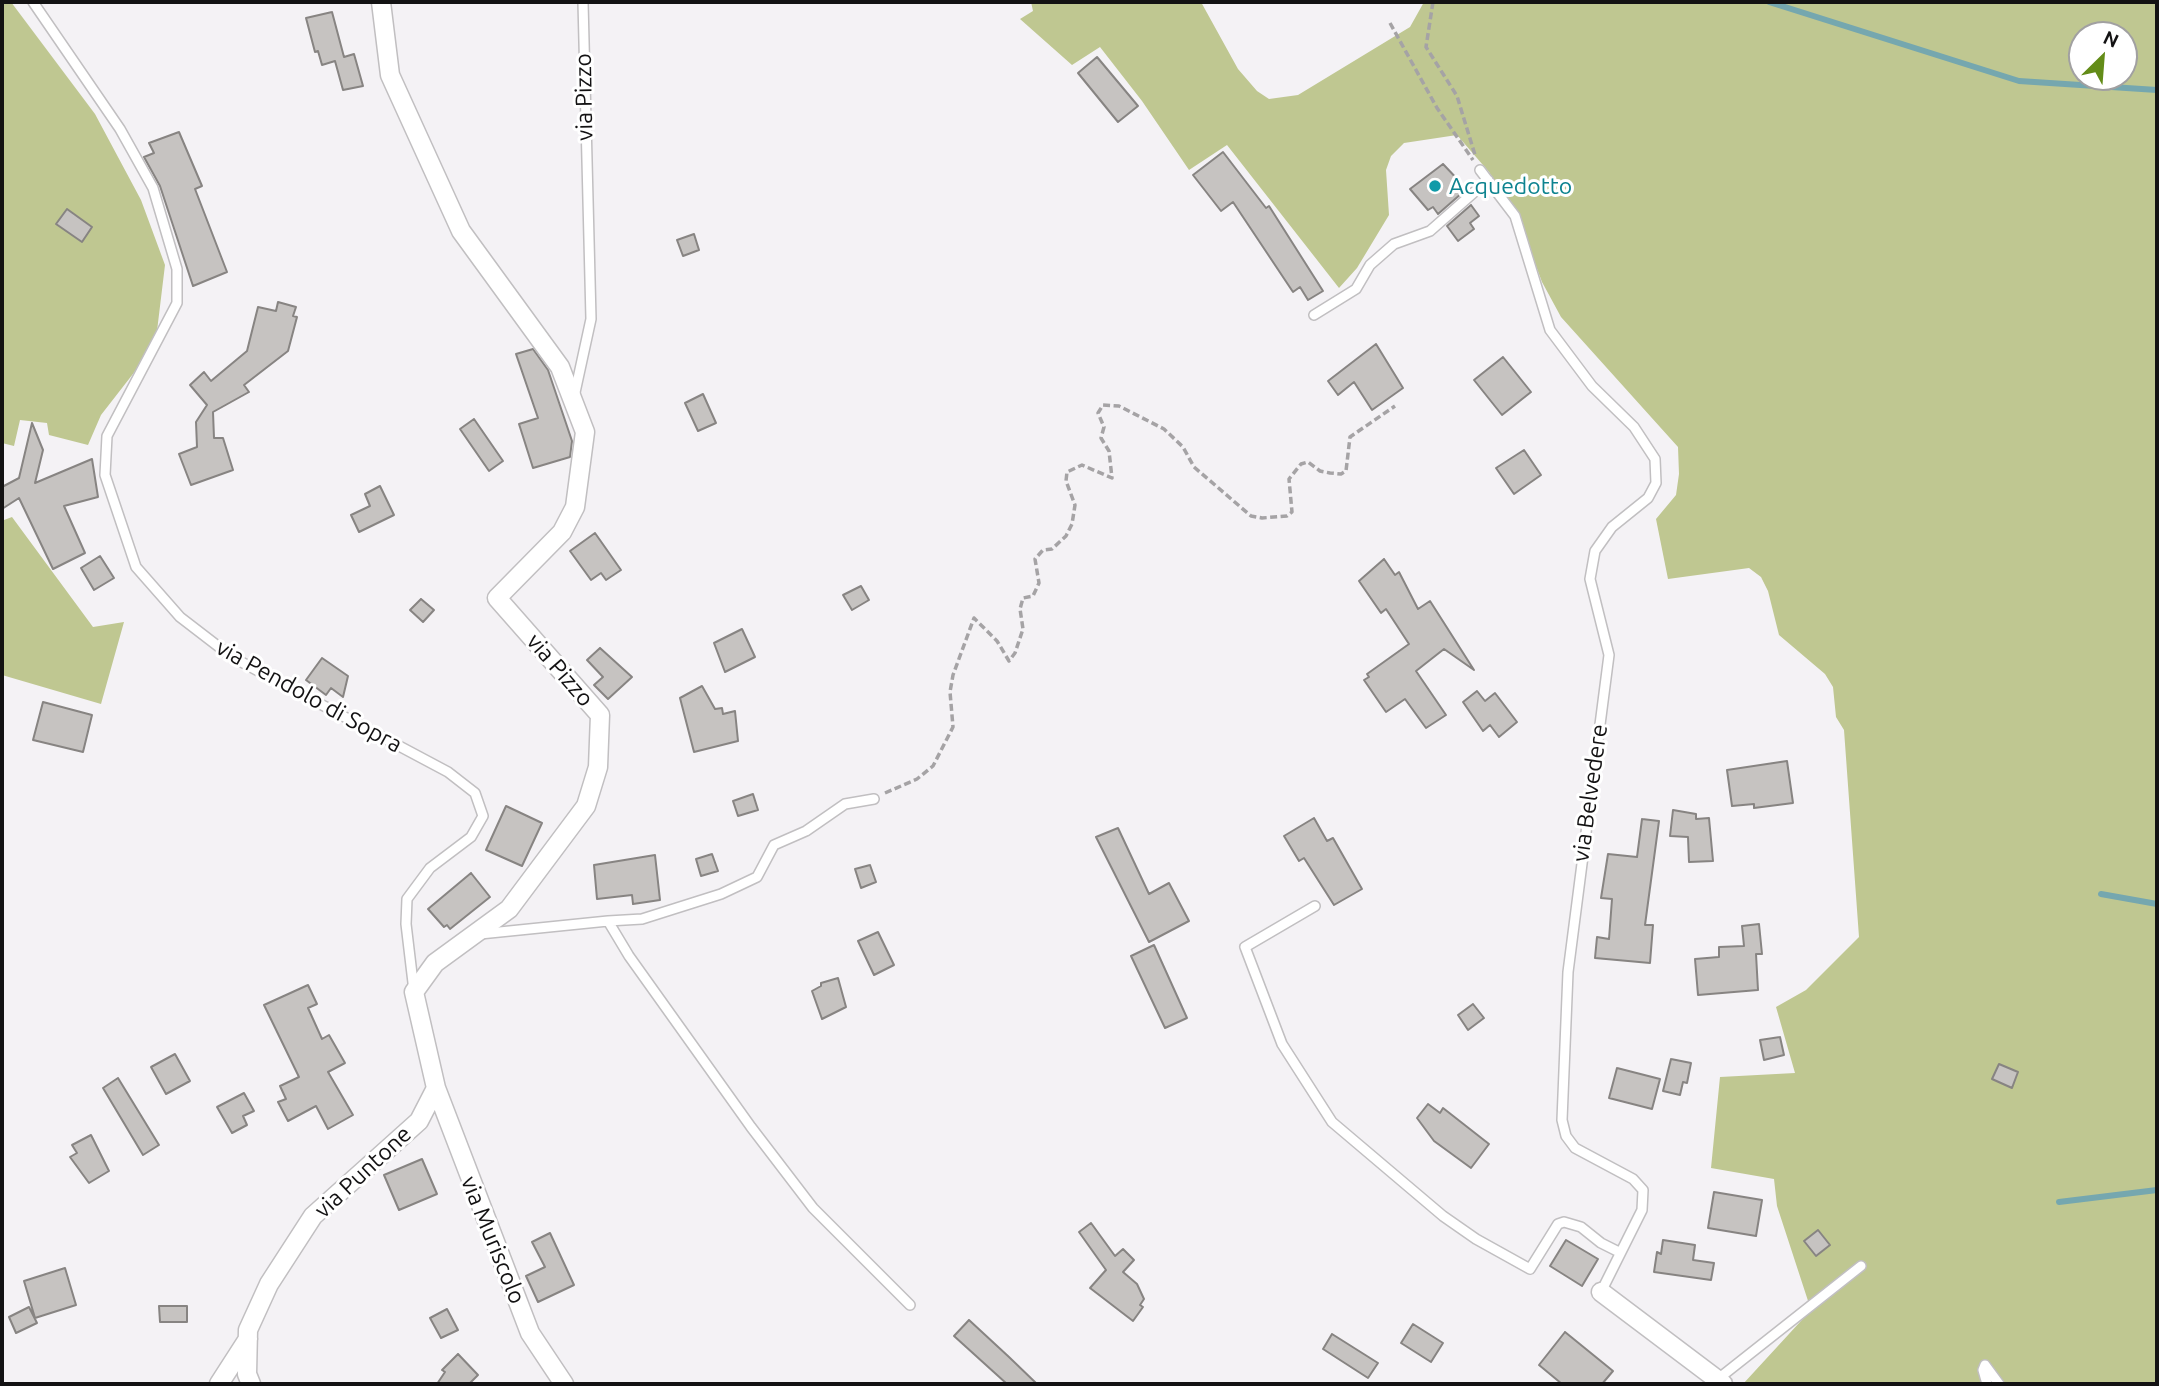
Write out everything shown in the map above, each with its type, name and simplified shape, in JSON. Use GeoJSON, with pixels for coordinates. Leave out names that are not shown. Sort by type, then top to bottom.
{"type":"FeatureCollection","features":[{"type":"Feature","properties":{"kind":"street","name":"via Pizzo"},"geometry":{"type":"LineString","coordinates":[[381,2],[390,75],[461,231],[560,367],[585,432],[575,507],[562,532],[497,598],[600,715],[598,767],[586,806],[509,909],[435,963],[414,992]]}},
{"type":"Feature","properties":{"kind":"street"},"geometry":{"type":"LineString","coordinates":[[414,992],[436,1088]]}},
{"type":"Feature","properties":{"kind":"street","name":"via Puntone"},"geometry":{"type":"LineString","coordinates":[[251,1384],[247,1374],[248,1330],[269,1283],[313,1216],[419,1121],[436,1088]]}},
{"type":"Feature","properties":{"kind":"street","name":"via Muriscolo"},"geometry":{"type":"LineString","coordinates":[[436,1088],[530,1333],[564,1384]]}},
{"type":"Feature","properties":{"kind":"street","name":"via Belvedere"},"geometry":{"type":"LineString","coordinates":[[1601,1292],[1721,1382]]}},
{"type":"Feature","properties":{"kind":"street"},"geometry":{"type":"LineString","coordinates":[[219,1384],[230,1370],[237,1351],[248,1339]]}},
{"type":"Feature","properties":{"kind":"lane","name":"via Pendolo di Sopra"},"geometry":{"type":"LineString","coordinates":[[33,2],[120,129],[153,188],[177,269],[177,303],[107,436],[105,475],[136,567],[180,617],[232,657],[448,772],[475,793],[483,816],[471,837],[430,868],[407,899],[406,924],[414,992]]}},
{"type":"Feature","properties":{"kind":"lane","name":"via Pizzo"},"geometry":{"type":"LineString","coordinates":[[573,401],[592,319],[587,238],[583,2]]}},
{"type":"Feature","properties":{"kind":"lane","name":"via Belvedere"},"geometry":{"type":"LineString","coordinates":[[1480,170],[1515,216],[1550,330],[1592,386],[1634,427],[1655,459],[1656,483],[1648,498],[1612,527],[1595,551],[1590,579],[1609,655],[1582,847],[1563,1037],[1562,1120],[1566,1136],[1575,1148],[1633,1179],[1643,1190],[1642,1210],[1601,1292]]}},
{"type":"Feature","properties":{"kind":"lane"},"geometry":{"type":"LineString","coordinates":[[1314,315],[1356,289],[1370,265],[1394,244],[1430,231],[1488,180]]}},
{"type":"Feature","properties":{"kind":"lane"},"geometry":{"type":"LineString","coordinates":[[471,935],[642,919],[757,877],[774,845],[806,831],[845,804],[874,799]]}},
{"type":"Feature","properties":{"kind":"lane"},"geometry":{"type":"LineString","coordinates":[[1315,906],[1245,947],[1282,1044],[1332,1122],[1443,1216],[1476,1240],[1530,1269],[1558,1224],[1564,1222],[1581,1227],[1601,1243],[1619,1252]]}},
{"type":"Feature","properties":{"kind":"lane"},"geometry":{"type":"LineString","coordinates":[[608,921],[636,966],[751,1127],[813,1208],[910,1305]]}},
{"type":"Feature","properties":{"kind":"lane"},"geometry":{"type":"LineString","coordinates":[[1721,1382],[1861,1266]]}},
{"type":"Feature","properties":{"kind":"lane"},"geometry":{"type":"LineString","coordinates":[[1987,1384],[1983,1370],[1985,1366],[1999,1384]]}},
{"type":"Feature","properties":{"kind":"path"},"geometry":{"type":"LineString","coordinates":[[1433,2],[1426,47],[1457,96],[1480,170]]}},
{"type":"Feature","properties":{"kind":"path"},"geometry":{"type":"LineString","coordinates":[[1390,23],[1437,108],[1480,170]]}},
{"type":"Feature","properties":{"kind":"path"},"geometry":{"type":"LineString","coordinates":[[874,799],[917,779],[933,766],[953,727],[950,692],[974,618],[997,640],[1009,661],[1015,653],[1023,629],[1020,609],[1023,598],[1033,596],[1039,583],[1035,559],[1043,550],[1052,549],[1066,536],[1072,524],[1074,505],[1066,481],[1067,472],[1082,465],[1112,478],[1109,451],[1101,438],[1104,426],[1098,413],[1102,405],[1119,406],[1164,429],[1183,447],[1194,467],[1251,516],[1262,518],[1287,516],[1292,512],[1289,479],[1301,464],[1308,462],[1320,471],[1341,474],[1346,471],[1350,437],[1395,406]]}},
{"type":"Feature","properties":{"kind":"green space"},"geometry":{"type":"Polygon","coordinates":[[[2,2],[11,2],[95,114],[141,200],[165,265],[157,331],[136,370],[101,415],[88,445],[49,435],[47,423],[20,420],[14,446],[2,443],[2,2]]]}},
{"type":"Feature","properties":{"kind":"green space"},"geometry":{"type":"Polygon","coordinates":[[[1031,2],[1201,2],[1238,69],[1257,91],[1269,99],[1298,95],[1410,27],[1424,2],[2157,2],[2157,1384],[1743,1384],[1811,1310],[1777,1206],[1774,1179],[1711,1168],[1720,1077],[1795,1073],[1776,1007],[1806,990],[1859,937],[1844,730],[1836,717],[1833,687],[1825,674],[1779,635],[1768,591],[1761,577],[1749,568],[1668,579],[1656,519],[1676,495],[1679,474],[1678,447],[1561,317],[1542,282],[1522,229],[1489,172],[1457,135],[1404,143],[1391,156],[1386,170],[1389,215],[1357,268],[1339,288],[1227,145],[1189,170],[1142,101],[1100,47],[1072,65],[1020,19],[1033,11],[1031,2]]]}},
{"type":"Feature","properties":{"kind":"green space"},"geometry":{"type":"Polygon","coordinates":[[[2,515],[4,520],[12,517],[93,627],[124,622],[101,704],[2,675],[2,515]]]}},
{"type":"Feature","properties":{"kind":"building"},"geometry":{"type":"Polygon","coordinates":[[[332,12],[344,57],[354,54],[363,86],[343,90],[335,61],[322,65],[318,51],[315,52],[306,18],[332,12]]]}},
{"type":"Feature","properties":{"kind":"building"},"geometry":{"type":"Polygon","coordinates":[[[1097,57],[1138,106],[1118,122],[1078,73],[1097,57]]]}},
{"type":"Feature","properties":{"kind":"building"},"geometry":{"type":"Polygon","coordinates":[[[179,132],[202,186],[195,189],[227,272],[193,286],[160,186],[144,157],[154,153],[149,143],[179,132]]]}},
{"type":"Feature","properties":{"kind":"building"},"geometry":{"type":"Polygon","coordinates":[[[1223,152],[1266,208],[1269,206],[1323,291],[1308,300],[1300,287],[1293,292],[1233,202],[1221,211],[1193,175],[1223,152]]]}},
{"type":"Feature","properties":{"kind":"building","name":"Acquedotto"},"geometry":{"type":"Polygon","coordinates":[[[1443,164],[1461,183],[1457,186],[1462,193],[1438,214],[1433,207],[1428,210],[1410,189],[1443,164]]]}},
{"type":"Feature","properties":{"kind":"building"},"geometry":{"type":"Polygon","coordinates":[[[1471,205],[1479,216],[1470,223],[1474,229],[1458,241],[1447,226],[1471,205]]]}},
{"type":"Feature","properties":{"kind":"building"},"geometry":{"type":"Polygon","coordinates":[[[67,209],[92,227],[82,242],[56,224],[67,209]]]}},
{"type":"Feature","properties":{"kind":"building"},"geometry":{"type":"Polygon","coordinates":[[[694,234],[699,250],[683,256],[677,240],[694,234]]]}},
{"type":"Feature","properties":{"kind":"building"},"geometry":{"type":"Polygon","coordinates":[[[278,302],[296,307],[293,316],[297,317],[288,351],[244,385],[249,392],[213,412],[214,438],[223,438],[233,470],[191,485],[179,454],[197,447],[196,422],[207,405],[190,385],[204,372],[211,381],[247,351],[258,307],[276,311],[278,302]]]}},
{"type":"Feature","properties":{"kind":"building"},"geometry":{"type":"Polygon","coordinates":[[[1376,344],[1403,388],[1372,410],[1354,382],[1338,395],[1328,381],[1376,344]]]}},
{"type":"Feature","properties":{"kind":"building"},"geometry":{"type":"Polygon","coordinates":[[[533,349],[548,370],[572,441],[570,457],[533,468],[519,424],[538,418],[516,354],[533,349]]]}},
{"type":"Feature","properties":{"kind":"building"},"geometry":{"type":"Polygon","coordinates":[[[1503,357],[1531,392],[1502,415],[1474,380],[1503,357]]]}},
{"type":"Feature","properties":{"kind":"building"},"geometry":{"type":"Polygon","coordinates":[[[703,394],[716,423],[698,431],[685,403],[703,394]]]}},
{"type":"Feature","properties":{"kind":"building"},"geometry":{"type":"Polygon","coordinates":[[[474,419],[503,461],[489,471],[460,429],[474,419]]]}},
{"type":"Feature","properties":{"kind":"building"},"geometry":{"type":"Polygon","coordinates":[[[32,423],[43,450],[35,483],[92,459],[98,497],[64,506],[85,553],[53,569],[19,498],[2,509],[2,487],[19,478],[32,423]]]}},
{"type":"Feature","properties":{"kind":"building"},"geometry":{"type":"Polygon","coordinates":[[[1524,450],[1541,475],[1514,494],[1496,468],[1524,450]]]}},
{"type":"Feature","properties":{"kind":"building"},"geometry":{"type":"Polygon","coordinates":[[[380,486],[394,515],[359,532],[351,515],[370,506],[365,494],[380,486]]]}},
{"type":"Feature","properties":{"kind":"building"},"geometry":{"type":"Polygon","coordinates":[[[595,533],[621,570],[606,580],[601,573],[591,580],[570,551],[595,533]]]}},
{"type":"Feature","properties":{"kind":"building"},"geometry":{"type":"Polygon","coordinates":[[[100,556],[114,578],[94,590],[81,568],[100,556]]]}},
{"type":"Feature","properties":{"kind":"building"},"geometry":{"type":"Polygon","coordinates":[[[1384,559],[1395,575],[1399,572],[1418,609],[1430,601],[1474,670],[1444,649],[1416,671],[1446,715],[1426,728],[1405,699],[1386,712],[1364,680],[1369,677],[1367,674],[1409,644],[1386,609],[1381,613],[1359,581],[1384,559]]]}},
{"type":"Feature","properties":{"kind":"building"},"geometry":{"type":"Polygon","coordinates":[[[861,586],[869,600],[852,610],[843,595],[861,586]]]}},
{"type":"Feature","properties":{"kind":"building"},"geometry":{"type":"Polygon","coordinates":[[[421,599],[434,610],[423,622],[410,610],[421,599]]]}},
{"type":"Feature","properties":{"kind":"building"},"geometry":{"type":"Polygon","coordinates":[[[742,629],[755,657],[725,672],[714,643],[742,629]]]}},
{"type":"Feature","properties":{"kind":"building"},"geometry":{"type":"Polygon","coordinates":[[[600,648],[632,677],[608,699],[594,685],[603,677],[587,660],[600,648]]]}},
{"type":"Feature","properties":{"kind":"building"},"geometry":{"type":"Polygon","coordinates":[[[322,658],[348,676],[343,697],[331,688],[326,695],[306,680],[322,658]]]}},
{"type":"Feature","properties":{"kind":"building"},"geometry":{"type":"Polygon","coordinates":[[[702,686],[715,709],[722,708],[723,714],[735,711],[738,741],[694,752],[680,698],[702,686]]]}},
{"type":"Feature","properties":{"kind":"building"},"geometry":{"type":"Polygon","coordinates":[[[1477,691],[1485,701],[1495,693],[1517,722],[1499,737],[1490,725],[1483,731],[1463,702],[1477,691]]]}},
{"type":"Feature","properties":{"kind":"building"},"geometry":{"type":"Polygon","coordinates":[[[43,702],[92,715],[83,752],[33,740],[43,702]]]}},
{"type":"Feature","properties":{"kind":"building"},"geometry":{"type":"Polygon","coordinates":[[[1787,761],[1793,803],[1754,808],[1754,804],[1732,806],[1727,770],[1787,761]]]}},
{"type":"Feature","properties":{"kind":"building"},"geometry":{"type":"Polygon","coordinates":[[[753,794],[758,810],[738,816],[733,801],[753,794]]]}},
{"type":"Feature","properties":{"kind":"building"},"geometry":{"type":"Polygon","coordinates":[[[506,806],[542,823],[522,866],[486,850],[506,806]]]}},
{"type":"Feature","properties":{"kind":"building"},"geometry":{"type":"Polygon","coordinates":[[[1673,810],[1696,814],[1696,819],[1709,818],[1713,861],[1689,862],[1688,837],[1670,836],[1673,810]]]}},
{"type":"Feature","properties":{"kind":"building"},"geometry":{"type":"Polygon","coordinates":[[[1314,818],[1327,841],[1333,838],[1362,889],[1334,905],[1304,858],[1299,861],[1284,836],[1314,818]]]}},
{"type":"Feature","properties":{"kind":"building"},"geometry":{"type":"Polygon","coordinates":[[[1642,819],[1659,821],[1645,925],[1653,925],[1650,963],[1595,958],[1597,937],[1609,939],[1612,899],[1601,898],[1608,854],[1637,857],[1642,819]]]}},
{"type":"Feature","properties":{"kind":"building"},"geometry":{"type":"Polygon","coordinates":[[[1118,828],[1149,894],[1169,883],[1189,921],[1149,942],[1096,837],[1118,828]]]}},
{"type":"Feature","properties":{"kind":"building"},"geometry":{"type":"Polygon","coordinates":[[[712,854],[718,871],[701,876],[696,859],[712,854]]]}},
{"type":"Feature","properties":{"kind":"building"},"geometry":{"type":"Polygon","coordinates":[[[655,855],[660,900],[633,904],[632,895],[597,899],[594,865],[655,855]]]}},
{"type":"Feature","properties":{"kind":"building"},"geometry":{"type":"Polygon","coordinates":[[[870,865],[876,882],[861,888],[855,869],[870,865]]]}},
{"type":"Feature","properties":{"kind":"building"},"geometry":{"type":"Polygon","coordinates":[[[471,873],[490,897],[450,929],[447,925],[444,927],[428,909],[471,873]]]}},
{"type":"Feature","properties":{"kind":"building"},"geometry":{"type":"Polygon","coordinates":[[[1759,924],[1762,954],[1756,954],[1758,990],[1698,995],[1695,959],[1719,957],[1719,947],[1744,946],[1742,926],[1759,924]]]}},
{"type":"Feature","properties":{"kind":"building"},"geometry":{"type":"Polygon","coordinates":[[[878,932],[894,965],[874,975],[858,941],[878,932]]]}},
{"type":"Feature","properties":{"kind":"building"},"geometry":{"type":"Polygon","coordinates":[[[1154,945],[1187,1018],[1165,1028],[1131,956],[1154,945]]]}},
{"type":"Feature","properties":{"kind":"building"},"geometry":{"type":"Polygon","coordinates":[[[838,978],[846,1007],[822,1019],[812,991],[821,986],[821,983],[838,978]]]}},
{"type":"Feature","properties":{"kind":"building"},"geometry":{"type":"Polygon","coordinates":[[[308,985],[317,1004],[308,1008],[322,1039],[329,1035],[345,1063],[328,1072],[353,1115],[328,1129],[316,1106],[288,1121],[278,1102],[286,1099],[280,1086],[299,1077],[264,1005],[308,985]]]}},
{"type":"Feature","properties":{"kind":"building"},"geometry":{"type":"Polygon","coordinates":[[[1473,1004],[1484,1018],[1468,1030],[1458,1015],[1473,1004]]]}},
{"type":"Feature","properties":{"kind":"building"},"geometry":{"type":"Polygon","coordinates":[[[1780,1037],[1784,1055],[1764,1060],[1760,1040],[1780,1037]]]}},
{"type":"Feature","properties":{"kind":"building"},"geometry":{"type":"Polygon","coordinates":[[[175,1054],[190,1081],[166,1094],[151,1067],[175,1054]]]}},
{"type":"Feature","properties":{"kind":"building"},"geometry":{"type":"Polygon","coordinates":[[[1671,1059],[1691,1063],[1687,1083],[1683,1082],[1680,1095],[1663,1091],[1671,1059]]]}},
{"type":"Feature","properties":{"kind":"building"},"geometry":{"type":"Polygon","coordinates":[[[1999,1064],[2018,1072],[2012,1088],[1992,1079],[1999,1064]]]}},
{"type":"Feature","properties":{"kind":"building"},"geometry":{"type":"Polygon","coordinates":[[[1617,1068],[1660,1079],[1652,1109],[1609,1098],[1617,1068]]]}},
{"type":"Feature","properties":{"kind":"building"},"geometry":{"type":"Polygon","coordinates":[[[118,1078],[159,1145],[143,1155],[103,1088],[118,1078]]]}},
{"type":"Feature","properties":{"kind":"building"},"geometry":{"type":"Polygon","coordinates":[[[244,1093],[254,1111],[243,1116],[247,1125],[232,1133],[217,1107],[244,1093]]]}},
{"type":"Feature","properties":{"kind":"building"},"geometry":{"type":"Polygon","coordinates":[[[1428,1104],[1440,1113],[1443,1108],[1489,1144],[1471,1168],[1434,1141],[1417,1118],[1428,1104]]]}},
{"type":"Feature","properties":{"kind":"building"},"geometry":{"type":"Polygon","coordinates":[[[91,1135],[109,1171],[89,1183],[70,1157],[77,1153],[72,1145],[91,1135]]]}},
{"type":"Feature","properties":{"kind":"building"},"geometry":{"type":"Polygon","coordinates":[[[422,1159],[437,1194],[399,1210],[384,1175],[422,1159]]]}},
{"type":"Feature","properties":{"kind":"building"},"geometry":{"type":"Polygon","coordinates":[[[1714,1192],[1762,1200],[1756,1236],[1708,1228],[1714,1192]]]}},
{"type":"Feature","properties":{"kind":"building"},"geometry":{"type":"Polygon","coordinates":[[[1091,1223],[1115,1256],[1123,1249],[1134,1260],[1123,1272],[1137,1284],[1144,1299],[1140,1305],[1143,1307],[1133,1321],[1090,1288],[1106,1270],[1079,1232],[1091,1223]]]}},
{"type":"Feature","properties":{"kind":"building"},"geometry":{"type":"Polygon","coordinates":[[[1818,1230],[1830,1245],[1816,1256],[1804,1241],[1818,1230]]]}},
{"type":"Feature","properties":{"kind":"building"},"geometry":{"type":"Polygon","coordinates":[[[550,1233],[574,1285],[538,1302],[526,1276],[545,1267],[532,1242],[550,1233]]]}},
{"type":"Feature","properties":{"kind":"building"},"geometry":{"type":"Polygon","coordinates":[[[1566,1240],[1598,1259],[1582,1286],[1550,1266],[1566,1240]]]}},
{"type":"Feature","properties":{"kind":"building"},"geometry":{"type":"Polygon","coordinates":[[[1663,1240],[1695,1245],[1693,1260],[1714,1263],[1711,1280],[1654,1272],[1657,1252],[1661,1254],[1663,1240]]]}},
{"type":"Feature","properties":{"kind":"building"},"geometry":{"type":"Polygon","coordinates":[[[65,1268],[76,1305],[35,1318],[24,1281],[65,1268]]]}},
{"type":"Feature","properties":{"kind":"building"},"geometry":{"type":"Polygon","coordinates":[[[159,1306],[187,1306],[187,1322],[160,1322],[159,1306]]]}},
{"type":"Feature","properties":{"kind":"building"},"geometry":{"type":"Polygon","coordinates":[[[29,1307],[37,1323],[16,1333],[9,1317],[29,1307]]]}},
{"type":"Feature","properties":{"kind":"building"},"geometry":{"type":"Polygon","coordinates":[[[447,1309],[458,1330],[441,1338],[430,1318],[447,1309]]]}},
{"type":"Feature","properties":{"kind":"building"},"geometry":{"type":"Polygon","coordinates":[[[969,1320],[1037,1384],[1007,1384],[954,1336],[969,1320]]]}},
{"type":"Feature","properties":{"kind":"building"},"geometry":{"type":"Polygon","coordinates":[[[1413,1324],[1443,1343],[1431,1362],[1401,1343],[1413,1324]]]}},
{"type":"Feature","properties":{"kind":"building"},"geometry":{"type":"Polygon","coordinates":[[[1565,1332],[1613,1371],[1602,1384],[1562,1384],[1539,1365],[1565,1332]]]}},
{"type":"Feature","properties":{"kind":"building"},"geometry":{"type":"Polygon","coordinates":[[[1332,1334],[1378,1363],[1368,1378],[1323,1349],[1332,1334]]]}},
{"type":"Feature","properties":{"kind":"building"},"geometry":{"type":"Polygon","coordinates":[[[458,1354],[478,1375],[469,1384],[437,1384],[445,1372],[442,1370],[458,1354]]]}},
{"type":"Feature","properties":{"kind":"waterway"},"geometry":{"type":"LineString","coordinates":[[1769,2],[2019,81],[2157,90]]}},
{"type":"Feature","properties":{"kind":"waterway"},"geometry":{"type":"LineString","coordinates":[[2101,894],[2157,904]]}},
{"type":"Feature","properties":{"kind":"waterway"},"geometry":{"type":"LineString","coordinates":[[2059,1202],[2157,1190]]}},
{"type":"Feature","properties":{"kind":"place","name":"Acquedotto"},"geometry":{"type":"Point","coordinates":[1435,186]}}]}
